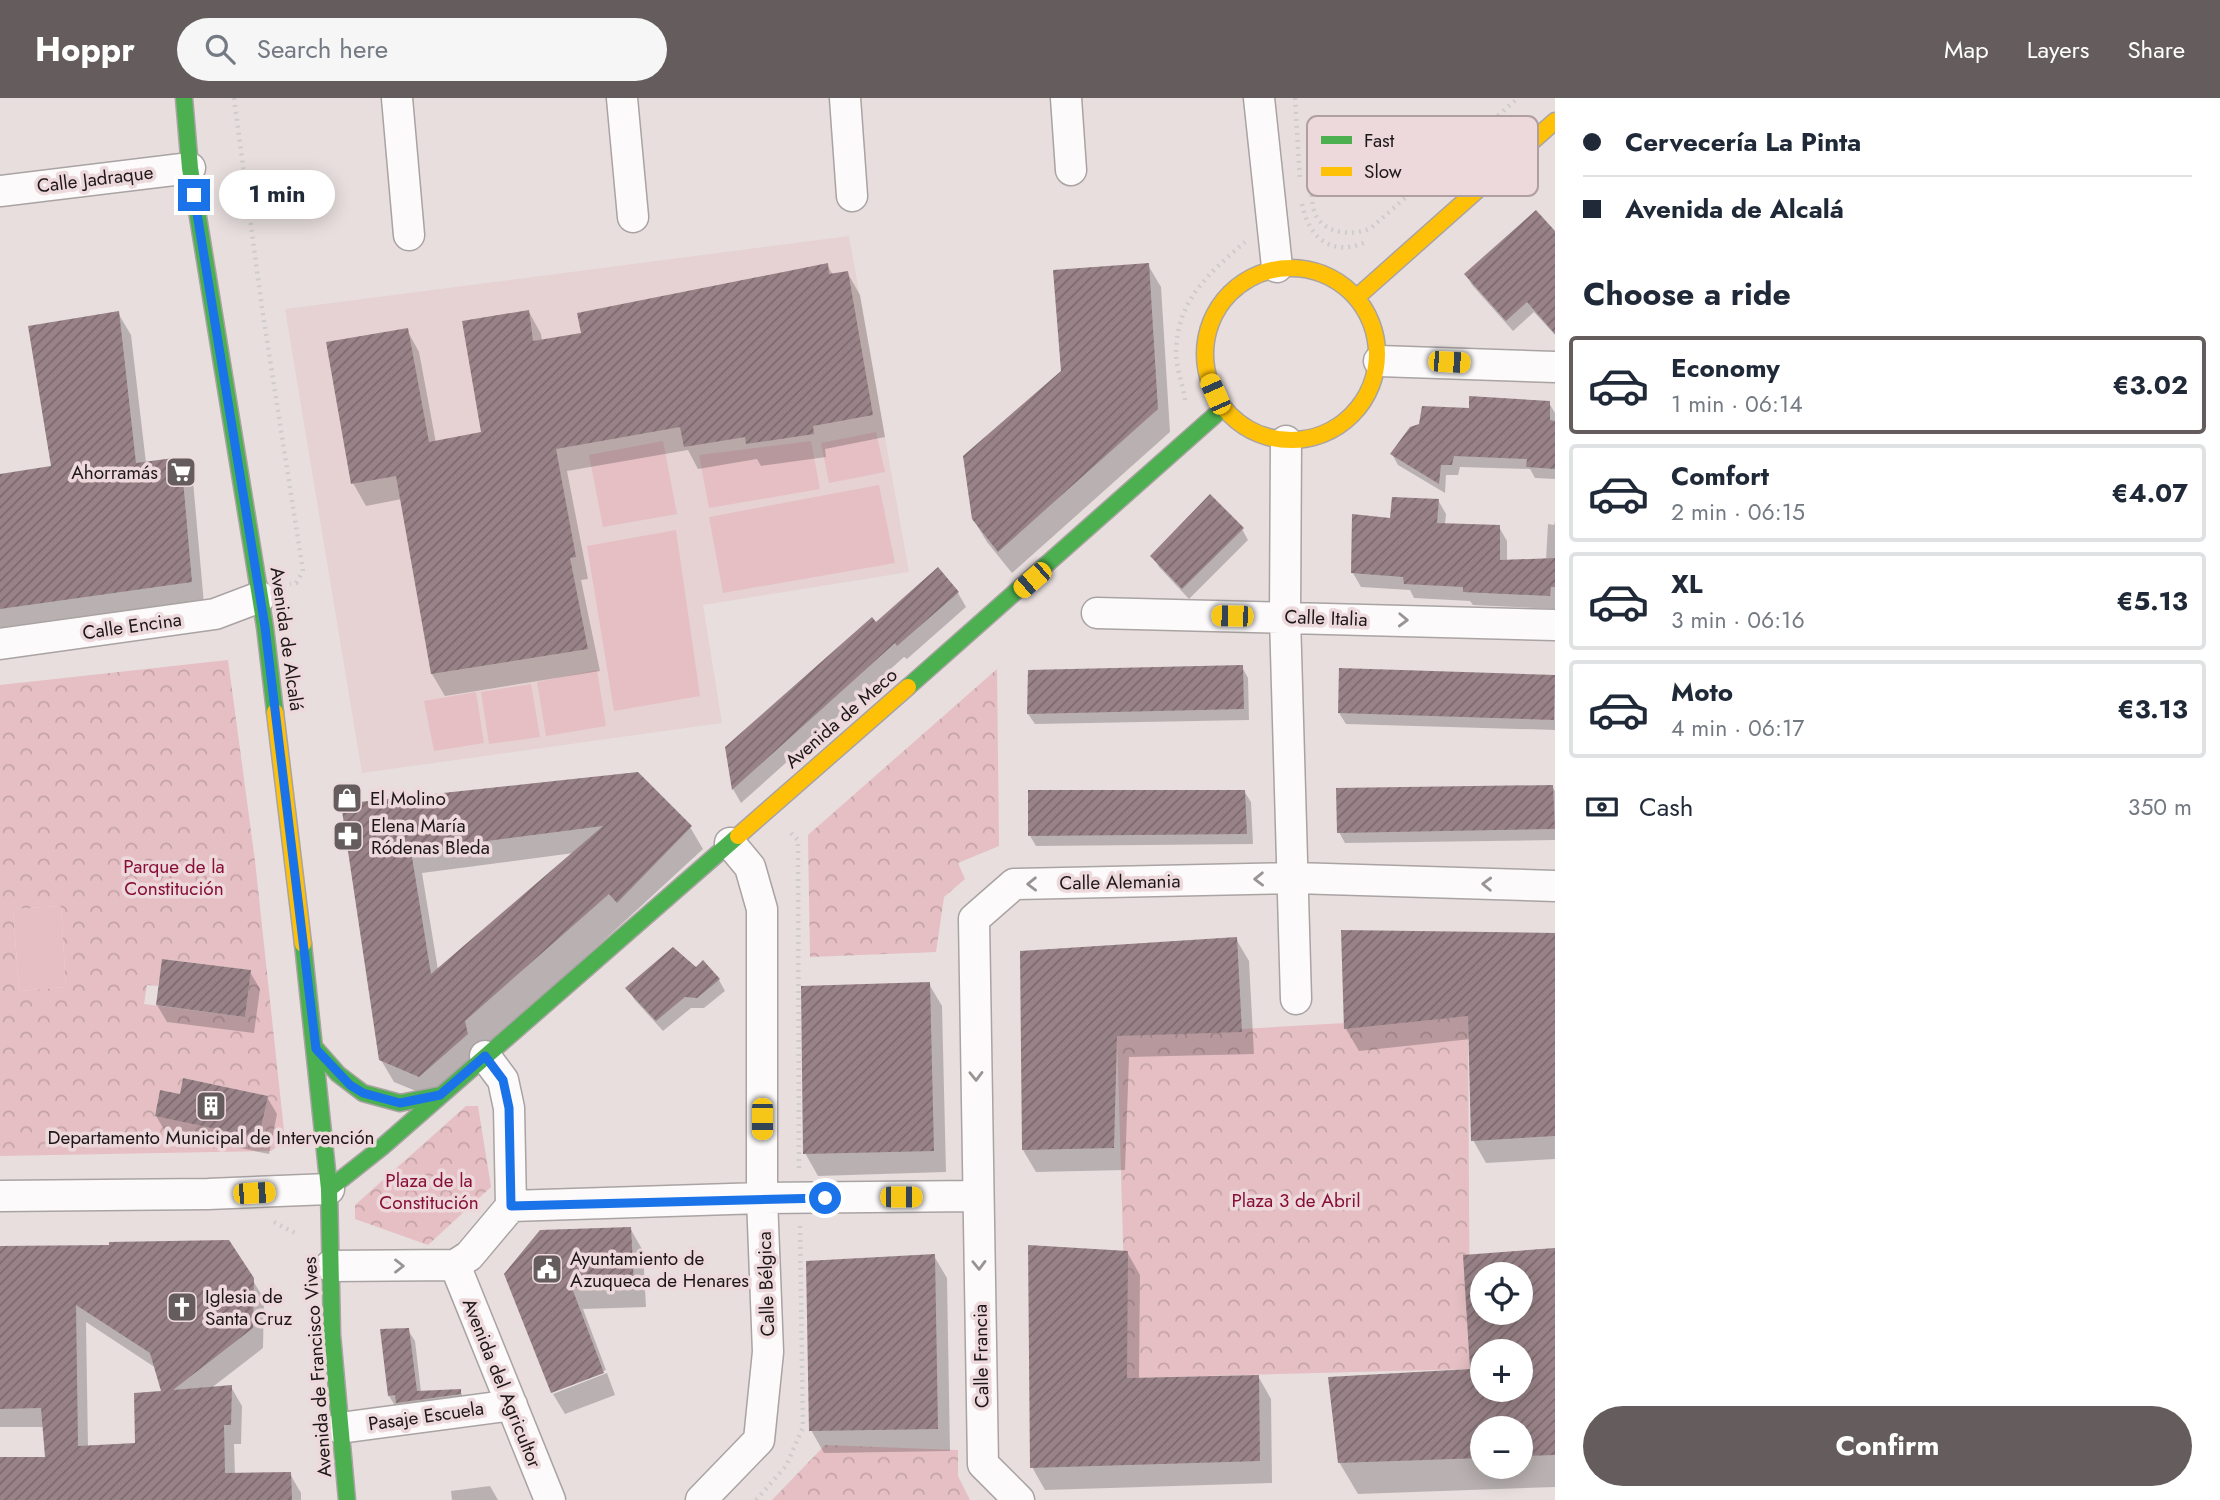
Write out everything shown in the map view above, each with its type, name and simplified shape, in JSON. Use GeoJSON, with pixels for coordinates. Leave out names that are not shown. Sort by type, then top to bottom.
{"type":"FeatureCollection","features":[{"type":"Feature","properties":{"kind":"street","name":"Avenida de Alcalá"},"geometry":{"type":"LineString","coordinates":[[184,98],[190,168],[260,597],[316,1049],[329,1189]]}},
{"type":"Feature","properties":{"kind":"street"},"geometry":{"type":"LineString","coordinates":[[397,98],[409,235]]}},
{"type":"Feature","properties":{"kind":"street"},"geometry":{"type":"LineString","coordinates":[[622,98],[633,218]]}},
{"type":"Feature","properties":{"kind":"street"},"geometry":{"type":"LineString","coordinates":[[845,98],[852,196]]}},
{"type":"Feature","properties":{"kind":"street"},"geometry":{"type":"LineString","coordinates":[[1066,98],[1071,170]]}},
{"type":"Feature","properties":{"kind":"street"},"geometry":{"type":"LineString","coordinates":[[1259,98],[1278,267]]}},
{"type":"Feature","properties":{"kind":"street"},"geometry":{"type":"LineString","coordinates":[[1538,136],[1555,121]]}},
{"type":"Feature","properties":{"kind":"street","name":"Calle Jadraque"},"geometry":{"type":"LineString","coordinates":[[0,191],[190,168]]}},
{"type":"Feature","properties":{"kind":"street"},"geometry":{"type":"LineString","coordinates":[[1357,297],[1471,196]]}},
{"type":"Feature","properties":{"kind":"street"},"geometry":{"type":"LineString","coordinates":[[1278,267],[1301,268],[1322,273],[1357,297],[1376,338],[1379,361],[1371,385],[1354,408],[1336,424],[1312,436],[1286,441],[1264,437],[1243,428],[1222,409],[1209,379],[1206,351],[1210,323],[1226,298],[1250,279],[1278,267]]}},
{"type":"Feature","properties":{"kind":"street"},"geometry":{"type":"LineString","coordinates":[[1379,361],[1555,367]]}},
{"type":"Feature","properties":{"kind":"street","name":"Avenida de Meco"},"geometry":{"type":"LineString","coordinates":[[329,1189],[769,809],[1222,409]]}},
{"type":"Feature","properties":{"kind":"street"},"geometry":{"type":"LineString","coordinates":[[1286,441],[1286,617],[1297,999]]}},
{"type":"Feature","properties":{"kind":"street","name":"Calle Encina"},"geometry":{"type":"LineString","coordinates":[[0,644],[215,614],[260,597]]}},
{"type":"Feature","properties":{"kind":"street","name":"Calle Italia"},"geometry":{"type":"LineString","coordinates":[[1097,613],[1555,625]]}},
{"type":"Feature","properties":{"kind":"street","name":"Calle Bélgica"},"geometry":{"type":"LineString","coordinates":[[701,1500],[759,1440],[768,1352],[762,1198],[762,909],[750,867],[730,843]]}},
{"type":"Feature","properties":{"kind":"street","name":"Calle Alemania"},"geometry":{"type":"LineString","coordinates":[[977,1196],[974,919],[1014,884],[1294,878],[1555,886]]}},
{"type":"Feature","properties":{"kind":"street"},"geometry":{"type":"LineString","coordinates":[[316,1049],[338,1074],[363,1093],[400,1103],[440,1095]]}},
{"type":"Feature","properties":{"kind":"street"},"geometry":{"type":"LineString","coordinates":[[330,1266],[455,1265],[469,1256],[511,1206],[509,1108],[503,1080],[485,1056]]}},
{"type":"Feature","properties":{"kind":"street"},"geometry":{"type":"LineString","coordinates":[[0,1196],[208,1194],[329,1189]]}},
{"type":"Feature","properties":{"kind":"street","name":"Avenida de Francisco Vives"},"geometry":{"type":"LineString","coordinates":[[329,1189],[332,1335],[347,1500]]}},
{"type":"Feature","properties":{"kind":"street"},"geometry":{"type":"LineString","coordinates":[[511,1206],[762,1198],[977,1196]]}},
{"type":"Feature","properties":{"kind":"street","name":"Calle Francia"},"geometry":{"type":"LineString","coordinates":[[977,1196],[983,1464],[1019,1500]]}},
{"type":"Feature","properties":{"kind":"street","name":"Avenida del Agricultor"},"geometry":{"type":"LineString","coordinates":[[455,1265],[550,1500]]}},
{"type":"Feature","properties":{"kind":"street","name":"Pasaje Escuela"},"geometry":{"type":"LineString","coordinates":[[340,1428],[512,1405]]}},
{"type":"Feature","properties":{"kind":"path"},"geometry":{"type":"LineString","coordinates":[[1295,98],[1300,185]]}},
{"type":"Feature","properties":{"kind":"path"},"geometry":{"type":"LineString","coordinates":[[1498,116],[1518,98]]}},
{"type":"Feature","properties":{"kind":"path"},"geometry":{"type":"LineString","coordinates":[[1301,196],[1305,218],[1314,234],[1332,246],[1353,248],[1377,236]]}},
{"type":"Feature","properties":{"kind":"path"},"geometry":{"type":"LineString","coordinates":[[1313,196],[1313,208],[1319,220],[1328,228],[1343,233],[1358,233],[1371,228],[1407,196]]}},
{"type":"Feature","properties":{"kind":"path"},"geometry":{"type":"LineString","coordinates":[[1183,407],[1185,399],[1176,353],[1182,316],[1202,280],[1247,240],[1249,231]]}},
{"type":"Feature","properties":{"kind":"path"},"geometry":{"type":"LineString","coordinates":[[755,1500],[786,1466],[803,1427],[798,840],[769,809]]}},
{"type":"Feature","properties":{"kind":"path"},"geometry":{"type":"LineString","coordinates":[[270,1220],[298,1234],[303,1245]]}},
{"type":"Feature","properties":{"kind":"shaded area"},"geometry":{"type":"Polygon","coordinates":[[[849,236],[909,572],[703,605],[722,723],[362,773],[285,309],[849,236]]]}},
{"type":"Feature","properties":{"kind":"green space"},"geometry":{"type":"Polygon","coordinates":[[[876,432],[885,472],[829,483],[821,443],[876,432]]]}},
{"type":"Feature","properties":{"kind":"green space"},"geometry":{"type":"Polygon","coordinates":[[[663,441],[677,514],[603,527],[589,455],[663,441]]]}},
{"type":"Feature","properties":{"kind":"green space"},"geometry":{"type":"Polygon","coordinates":[[[811,441],[820,489],[709,508],[699,455],[811,441]]]}},
{"type":"Feature","properties":{"kind":"green space"},"geometry":{"type":"Polygon","coordinates":[[[879,485],[895,563],[723,593],[709,517],[879,485]]]}},
{"type":"Feature","properties":{"kind":"green space"},"geometry":{"type":"Polygon","coordinates":[[[676,530],[700,696],[614,711],[587,546],[676,530]]]}},
{"type":"Feature","properties":{"kind":"green space","name":"Parque de la Constitución"},"geometry":{"type":"Polygon","coordinates":[[[228,660],[255,861],[285,1140],[271,1151],[0,1156],[0,685],[228,660]],[[61,906],[13,909],[19,991],[66,987],[61,906]],[[163,959],[158,986],[147,985],[144,1004],[245,1017],[251,970],[163,959]],[[183,1078],[180,1094],[160,1090],[155,1116],[260,1137],[268,1096],[183,1078]]]}},
{"type":"Feature","properties":{"kind":"green space"},"geometry":{"type":"Polygon","coordinates":[[[997,669],[999,846],[958,863],[965,879],[944,897],[936,952],[810,957],[808,835],[997,669]]]}},
{"type":"Feature","properties":{"kind":"green space"},"geometry":{"type":"Polygon","coordinates":[[[597,670],[606,726],[546,736],[537,682],[597,670]]]}},
{"type":"Feature","properties":{"kind":"green space"},"geometry":{"type":"Polygon","coordinates":[[[531,684],[540,737],[489,744],[481,692],[531,684]]]}},
{"type":"Feature","properties":{"kind":"green space"},"geometry":{"type":"Polygon","coordinates":[[[476,692],[484,743],[434,751],[424,701],[476,692]]]}},
{"type":"Feature","properties":{"kind":"green space"},"geometry":{"type":"Polygon","coordinates":[[[61,906],[66,987],[19,991],[13,909],[61,906]]]}},
{"type":"Feature","properties":{"kind":"green space","name":"Plaza 3 de Abril"},"geometry":{"type":"Polygon","coordinates":[[[1468,1016],[1470,1369],[1127,1378],[1117,1036],[1468,1016]]]}},
{"type":"Feature","properties":{"kind":"green space","name":"Plaza de la Constitución"},"geometry":{"type":"Polygon","coordinates":[[[466,1106],[478,1106],[491,1187],[428,1245],[355,1219],[355,1205],[466,1106]]]}},
{"type":"Feature","properties":{"kind":"green space"},"geometry":{"type":"Polygon","coordinates":[[[825,1445],[958,1450],[958,1476],[970,1500],[772,1500],[825,1445]]]}},
{"type":"Feature","properties":{"kind":"building"},"geometry":{"type":"Polygon","coordinates":[[[1536,210],[1555,231],[1555,334],[1527,302],[1506,321],[1464,274],[1536,210]]]}},
{"type":"Feature","properties":{"kind":"building"},"geometry":{"type":"Polygon","coordinates":[[[828,263],[829,274],[848,271],[873,415],[813,426],[814,434],[746,444],[745,437],[684,447],[680,427],[556,449],[576,557],[570,558],[588,649],[431,674],[396,476],[351,484],[326,342],[408,328],[429,442],[481,432],[462,321],[529,310],[533,341],[581,333],[577,313],[828,263]]]}},
{"type":"Feature","properties":{"kind":"building"},"geometry":{"type":"Polygon","coordinates":[[[1149,263],[1158,409],[998,552],[972,519],[963,456],[1061,371],[1053,270],[1149,263]]]}},
{"type":"Feature","properties":{"kind":"building"},"geometry":{"type":"Polygon","coordinates":[[[119,311],[136,463],[181,457],[192,582],[0,609],[0,474],[51,466],[28,326],[119,311]]]}},
{"type":"Feature","properties":{"kind":"building"},"geometry":{"type":"Polygon","coordinates":[[[1469,396],[1550,401],[1550,420],[1555,421],[1555,469],[1526,467],[1527,459],[1454,456],[1452,465],[1441,465],[1439,484],[1390,454],[1410,427],[1419,424],[1422,406],[1469,408],[1469,396]]]}},
{"type":"Feature","properties":{"kind":"building"},"geometry":{"type":"Polygon","coordinates":[[[1210,494],[1244,528],[1182,589],[1150,556],[1210,494]]]}},
{"type":"Feature","properties":{"kind":"building"},"geometry":{"type":"Polygon","coordinates":[[[1392,497],[1439,499],[1437,523],[1500,525],[1500,560],[1555,558],[1555,587],[1551,587],[1550,596],[1463,592],[1463,587],[1404,584],[1403,577],[1351,573],[1352,514],[1390,518],[1392,497]]]}},
{"type":"Feature","properties":{"kind":"building"},"geometry":{"type":"Polygon","coordinates":[[[938,567],[959,592],[897,646],[895,643],[732,790],[725,747],[872,617],[876,622],[938,567]]]}},
{"type":"Feature","properties":{"kind":"building"},"geometry":{"type":"Polygon","coordinates":[[[1243,665],[1244,709],[1027,714],[1028,670],[1243,665]]]}},
{"type":"Feature","properties":{"kind":"building"},"geometry":{"type":"Polygon","coordinates":[[[1339,668],[1555,675],[1554,720],[1338,713],[1339,668]]]}},
{"type":"Feature","properties":{"kind":"building"},"geometry":{"type":"Polygon","coordinates":[[[638,772],[692,826],[617,903],[609,894],[465,1021],[468,1034],[419,1077],[379,1060],[341,804],[638,772]],[[603,826],[411,851],[431,974],[603,826]]]}},
{"type":"Feature","properties":{"kind":"building"},"geometry":{"type":"Polygon","coordinates":[[[1553,785],[1555,829],[1337,833],[1336,788],[1553,785]]]}},
{"type":"Feature","properties":{"kind":"building"},"geometry":{"type":"Polygon","coordinates":[[[1028,790],[1245,790],[1247,834],[1028,836],[1028,790]]]}},
{"type":"Feature","properties":{"kind":"building"},"geometry":{"type":"Polygon","coordinates":[[[1341,930],[1555,933],[1555,1136],[1471,1141],[1468,1016],[1344,1029],[1341,930]]]}},
{"type":"Feature","properties":{"kind":"building"},"geometry":{"type":"Polygon","coordinates":[[[1237,937],[1242,1032],[1117,1036],[1114,1148],[1022,1150],[1020,951],[1237,937]]]}},
{"type":"Feature","properties":{"kind":"building"},"geometry":{"type":"Polygon","coordinates":[[[673,947],[696,967],[703,960],[720,979],[697,998],[685,997],[656,1021],[625,988],[673,947]]]}},
{"type":"Feature","properties":{"kind":"building"},"geometry":{"type":"Polygon","coordinates":[[[162,959],[251,970],[245,1017],[156,1005],[162,959]]]}},
{"type":"Feature","properties":{"kind":"building"},"geometry":{"type":"Polygon","coordinates":[[[930,982],[934,1151],[803,1154],[801,986],[930,982]]]}},
{"type":"Feature","properties":{"kind":"building","name":"Departamento Municipal de Intervención"},"geometry":{"type":"Polygon","coordinates":[[[183,1078],[268,1096],[259,1138],[155,1116],[160,1090],[180,1094],[183,1078]]]}},
{"type":"Feature","properties":{"kind":"building"},"geometry":{"type":"Polygon","coordinates":[[[631,1227],[634,1285],[572,1288],[604,1373],[551,1393],[504,1274],[540,1230],[631,1227]]]}},
{"type":"Feature","properties":{"kind":"building"},"geometry":{"type":"Polygon","coordinates":[[[229,1240],[254,1278],[253,1328],[173,1390],[232,1385],[231,1425],[224,1425],[225,1473],[291,1472],[292,1500],[0,1500],[0,1457],[45,1457],[41,1408],[0,1409],[0,1246],[109,1245],[109,1242],[229,1240]],[[76,1305],[78,1446],[135,1443],[134,1393],[161,1391],[150,1353],[76,1305]]]}},
{"type":"Feature","properties":{"kind":"building"},"geometry":{"type":"Polygon","coordinates":[[[1028,1245],[1128,1251],[1127,1378],[1259,1375],[1260,1461],[1030,1468],[1028,1245]]]}},
{"type":"Feature","properties":{"kind":"building"},"geometry":{"type":"Polygon","coordinates":[[[1555,1248],[1555,1455],[1533,1456],[1533,1416],[1470,1416],[1470,1458],[1338,1463],[1328,1377],[1470,1369],[1463,1255],[1555,1248]]]}},
{"type":"Feature","properties":{"kind":"building"},"geometry":{"type":"Polygon","coordinates":[[[935,1254],[938,1429],[809,1431],[806,1261],[935,1254]]]}},
{"type":"Feature","properties":{"kind":"building"},"geometry":{"type":"Polygon","coordinates":[[[409,1328],[417,1391],[461,1389],[461,1394],[396,1403],[395,1395],[388,1396],[380,1329],[409,1328]]]}},
{"type":"Feature","properties":{"kind":"traffic: fast"},"geometry":{"type":"LineString","coordinates":[[184,98],[190,168],[265,627],[275,712]]}},
{"type":"Feature","properties":{"kind":"traffic: fast"},"geometry":{"type":"LineString","coordinates":[[908,687],[1222,409]]}},
{"type":"Feature","properties":{"kind":"traffic: fast"},"geometry":{"type":"LineString","coordinates":[[329,1189],[382,1147],[738,836]]}},
{"type":"Feature","properties":{"kind":"traffic: fast"},"geometry":{"type":"LineString","coordinates":[[303,944],[329,1189],[332,1335],[347,1500]]}},
{"type":"Feature","properties":{"kind":"traffic: fast"},"geometry":{"type":"LineString","coordinates":[[316,1049],[338,1074],[363,1093],[400,1103],[440,1095]]}},
{"type":"Feature","properties":{"kind":"traffic: slow"},"geometry":{"type":"LineString","coordinates":[[1538,136],[1555,121]]}},
{"type":"Feature","properties":{"kind":"traffic: slow"},"geometry":{"type":"LineString","coordinates":[[1357,297],[1471,196]]}},
{"type":"Feature","properties":{"kind":"traffic: slow"},"geometry":{"type":"LineString","coordinates":[[1291,268],[1324,275],[1352,293],[1370,321],[1377,354],[1370,387],[1352,415],[1324,433],[1291,440],[1258,433],[1230,415],[1212,387],[1205,354],[1212,321],[1230,293],[1258,275],[1291,268]]}},
{"type":"Feature","properties":{"kind":"traffic: slow"},"geometry":{"type":"LineString","coordinates":[[738,836],[908,687]]}},
{"type":"Feature","properties":{"kind":"traffic: slow"},"geometry":{"type":"LineString","coordinates":[[275,712],[303,944]]}},
{"type":"Feature","properties":{"kind":"place","name":"Ahorramás"},"geometry":{"type":"Point","coordinates":[181,472]}},
{"type":"Feature","properties":{"kind":"place","name":"El Molino"},"geometry":{"type":"Point","coordinates":[347,798]}},
{"type":"Feature","properties":{"kind":"place","name":"Elena María Ródenas Bleda"},"geometry":{"type":"Point","coordinates":[348,836]}},
{"type":"Feature","properties":{"kind":"place","name":"Departamento Municipal de Intervención"},"geometry":{"type":"Point","coordinates":[211,1106]}},
{"type":"Feature","properties":{"kind":"place","name":"Ayuntamiento de Azuqueca de Henares"},"geometry":{"type":"Point","coordinates":[547,1269]}},
{"type":"Feature","properties":{"kind":"place","name":"Iglesia de Santa Cruz"},"geometry":{"type":"Point","coordinates":[182,1307]}},
{"type":"Feature","properties":{"kind":"route"},"geometry":{"type":"LineString","coordinates":[[194,195],[265,627],[316,1049],[350,1085],[363,1093],[400,1103],[440,1095],[485,1056],[503,1080],[509,1108],[511,1206],[825,1198]]}}]}
